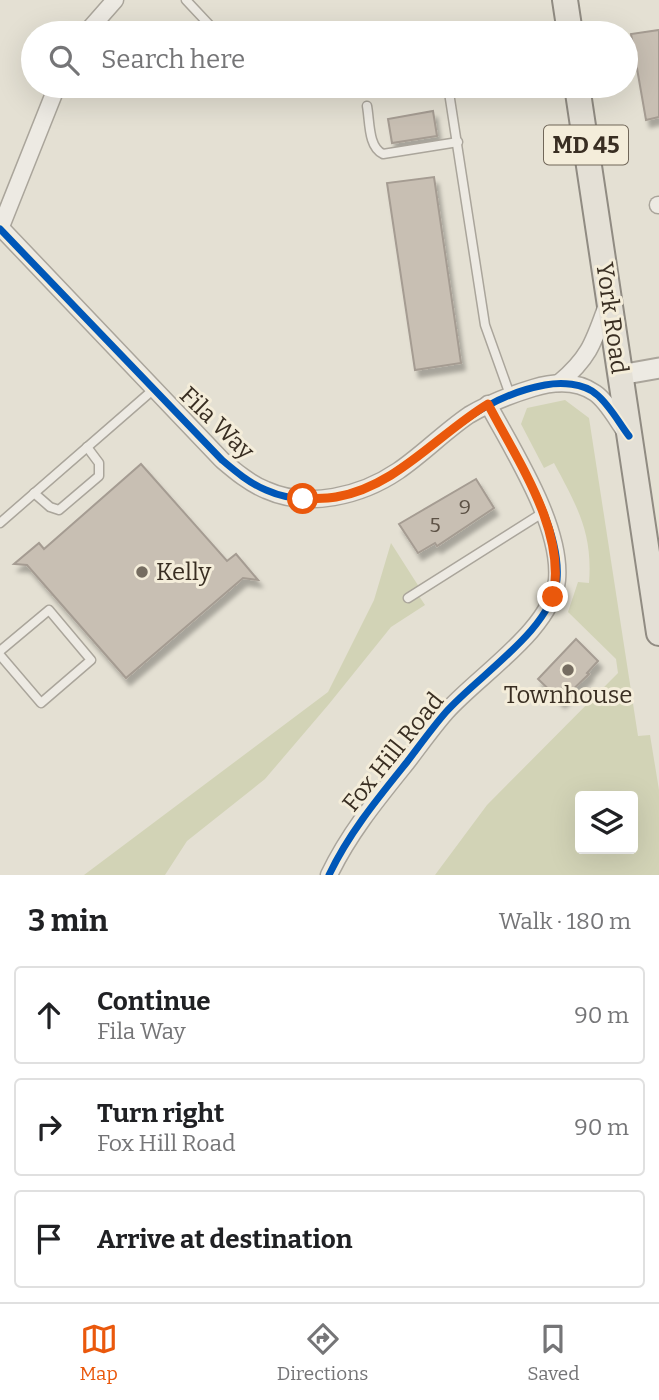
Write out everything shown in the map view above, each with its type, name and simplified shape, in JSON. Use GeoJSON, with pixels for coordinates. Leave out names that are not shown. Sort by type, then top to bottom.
{"type":"FeatureCollection","features":[{"type":"Feature","properties":{"kind":"main road"},"geometry":{"type":"LineString","coordinates":[[565,0],[568,21]]}},
{"type":"Feature","properties":{"kind":"main road","name":"York Road"},"geometry":{"type":"LineString","coordinates":[[580,98],[659,633]]}},
{"type":"Feature","properties":{"kind":"street"},"geometry":{"type":"LineString","coordinates":[[97,21],[115,0]]}},
{"type":"Feature","properties":{"kind":"street"},"geometry":{"type":"LineString","coordinates":[[0,228],[52,98]]}},
{"type":"Feature","properties":{"kind":"street","name":"Fila Way"},"geometry":{"type":"LineString","coordinates":[[0,228],[222,460],[267,491],[303,499],[336,497],[398,471],[467,416],[488,404],[510,395],[559,383],[583,387],[597,394],[629,436]]}},
{"type":"Feature","properties":{"kind":"street"},"geometry":{"type":"LineString","coordinates":[[559,383],[578,367],[592,348],[608,299]]}},
{"type":"Feature","properties":{"kind":"street"},"geometry":{"type":"LineString","coordinates":[[620,375],[659,368]]}},
{"type":"Feature","properties":{"kind":"street","name":"Fox Hill Road"},"geometry":{"type":"LineString","coordinates":[[329,875],[361,820],[446,712],[531,631],[553,597],[557,566],[554,544],[544,512],[488,404]]}},
{"type":"Feature","properties":{"kind":"lane"},"geometry":{"type":"LineString","coordinates":[[186,0],[206,21]]}},
{"type":"Feature","properties":{"kind":"lane"},"geometry":{"type":"LineString","coordinates":[[451,98],[485,325],[510,395]]}},
{"type":"Feature","properties":{"kind":"lane"},"geometry":{"type":"LineString","coordinates":[[367,106],[373,144],[377,151],[383,154],[458,142]]}},
{"type":"Feature","properties":{"kind":"lane"},"geometry":{"type":"LineString","coordinates":[[0,523],[154,389]]}},
{"type":"Feature","properties":{"kind":"lane"},"geometry":{"type":"LineString","coordinates":[[34,494],[50,507],[59,510],[99,476],[99,463],[87,447]]}},
{"type":"Feature","properties":{"kind":"lane"},"geometry":{"type":"LineString","coordinates":[[408,598],[544,512]]}},
{"type":"Feature","properties":{"kind":"lane"},"geometry":{"type":"LineString","coordinates":[[49,610],[91,660],[41,703],[0,653],[49,610]]}},
{"type":"Feature","properties":{"kind":"green space"},"geometry":{"type":"Polygon","coordinates":[[[565,400],[589,418],[638,736],[650,735],[659,790],[659,875],[435,875],[487,805],[618,673],[616,659],[568,612],[578,582],[589,583],[586,534],[582,520],[554,463],[544,468],[521,424],[527,408],[565,400]]]}},
{"type":"Feature","properties":{"kind":"green space"},"geometry":{"type":"Polygon","coordinates":[[[391,543],[421,590],[417,593],[425,605],[391,627],[265,779],[187,841],[165,875],[84,875],[328,692],[374,600],[391,543]]]}},
{"type":"Feature","properties":{"kind":"building"},"geometry":{"type":"Polygon","coordinates":[[[659,30],[659,117],[646,120],[638,74],[638,33],[659,30]]]}},
{"type":"Feature","properties":{"kind":"building"},"geometry":{"type":"Polygon","coordinates":[[[433,111],[437,136],[392,143],[388,119],[433,111]]]}},
{"type":"Feature","properties":{"kind":"building"},"geometry":{"type":"Polygon","coordinates":[[[434,177],[461,363],[415,370],[387,183],[434,177]]]}},
{"type":"Feature","properties":{"kind":"building","name":"Kelly"},"geometry":{"type":"Polygon","coordinates":[[[141,464],[227,561],[236,554],[258,580],[243,578],[126,678],[27,565],[14,564],[39,543],[44,549],[141,464]]]}},
{"type":"Feature","properties":{"kind":"building"},"geometry":{"type":"Polygon","coordinates":[[[476,479],[494,508],[437,546],[435,543],[418,553],[399,524],[476,479]]]}},
{"type":"Feature","properties":{"kind":"building","name":"Townhouse"},"geometry":{"type":"Polygon","coordinates":[[[576,639],[598,661],[587,673],[589,674],[561,701],[538,679],[576,639]]]}},
{"type":"Feature","properties":{"kind":"cycle path"},"geometry":{"type":"LineString","coordinates":[[0,229],[222,460],[254,484],[282,496],[317,499],[368,487],[398,470],[483,408],[522,391],[545,385],[572,384],[591,390],[605,403],[629,436]]}},
{"type":"Feature","properties":{"kind":"cycle path"},"geometry":{"type":"LineString","coordinates":[[329,875],[365,816],[436,724],[528,634],[552,598],[557,580],[552,536],[534,489],[488,404]]}},
{"type":"Feature","properties":{"kind":"place","name":"Kelly"},"geometry":{"type":"Point","coordinates":[142,572]}},
{"type":"Feature","properties":{"kind":"place","name":"Townhouse"},"geometry":{"type":"Point","coordinates":[568,670]}},
{"type":"Feature","properties":{"kind":"route"},"geometry":{"type":"LineString","coordinates":[[303,499],[336,497],[370,486],[398,471],[467,416],[488,404],[544,512],[554,544],[557,566],[553,597]]}}]}
